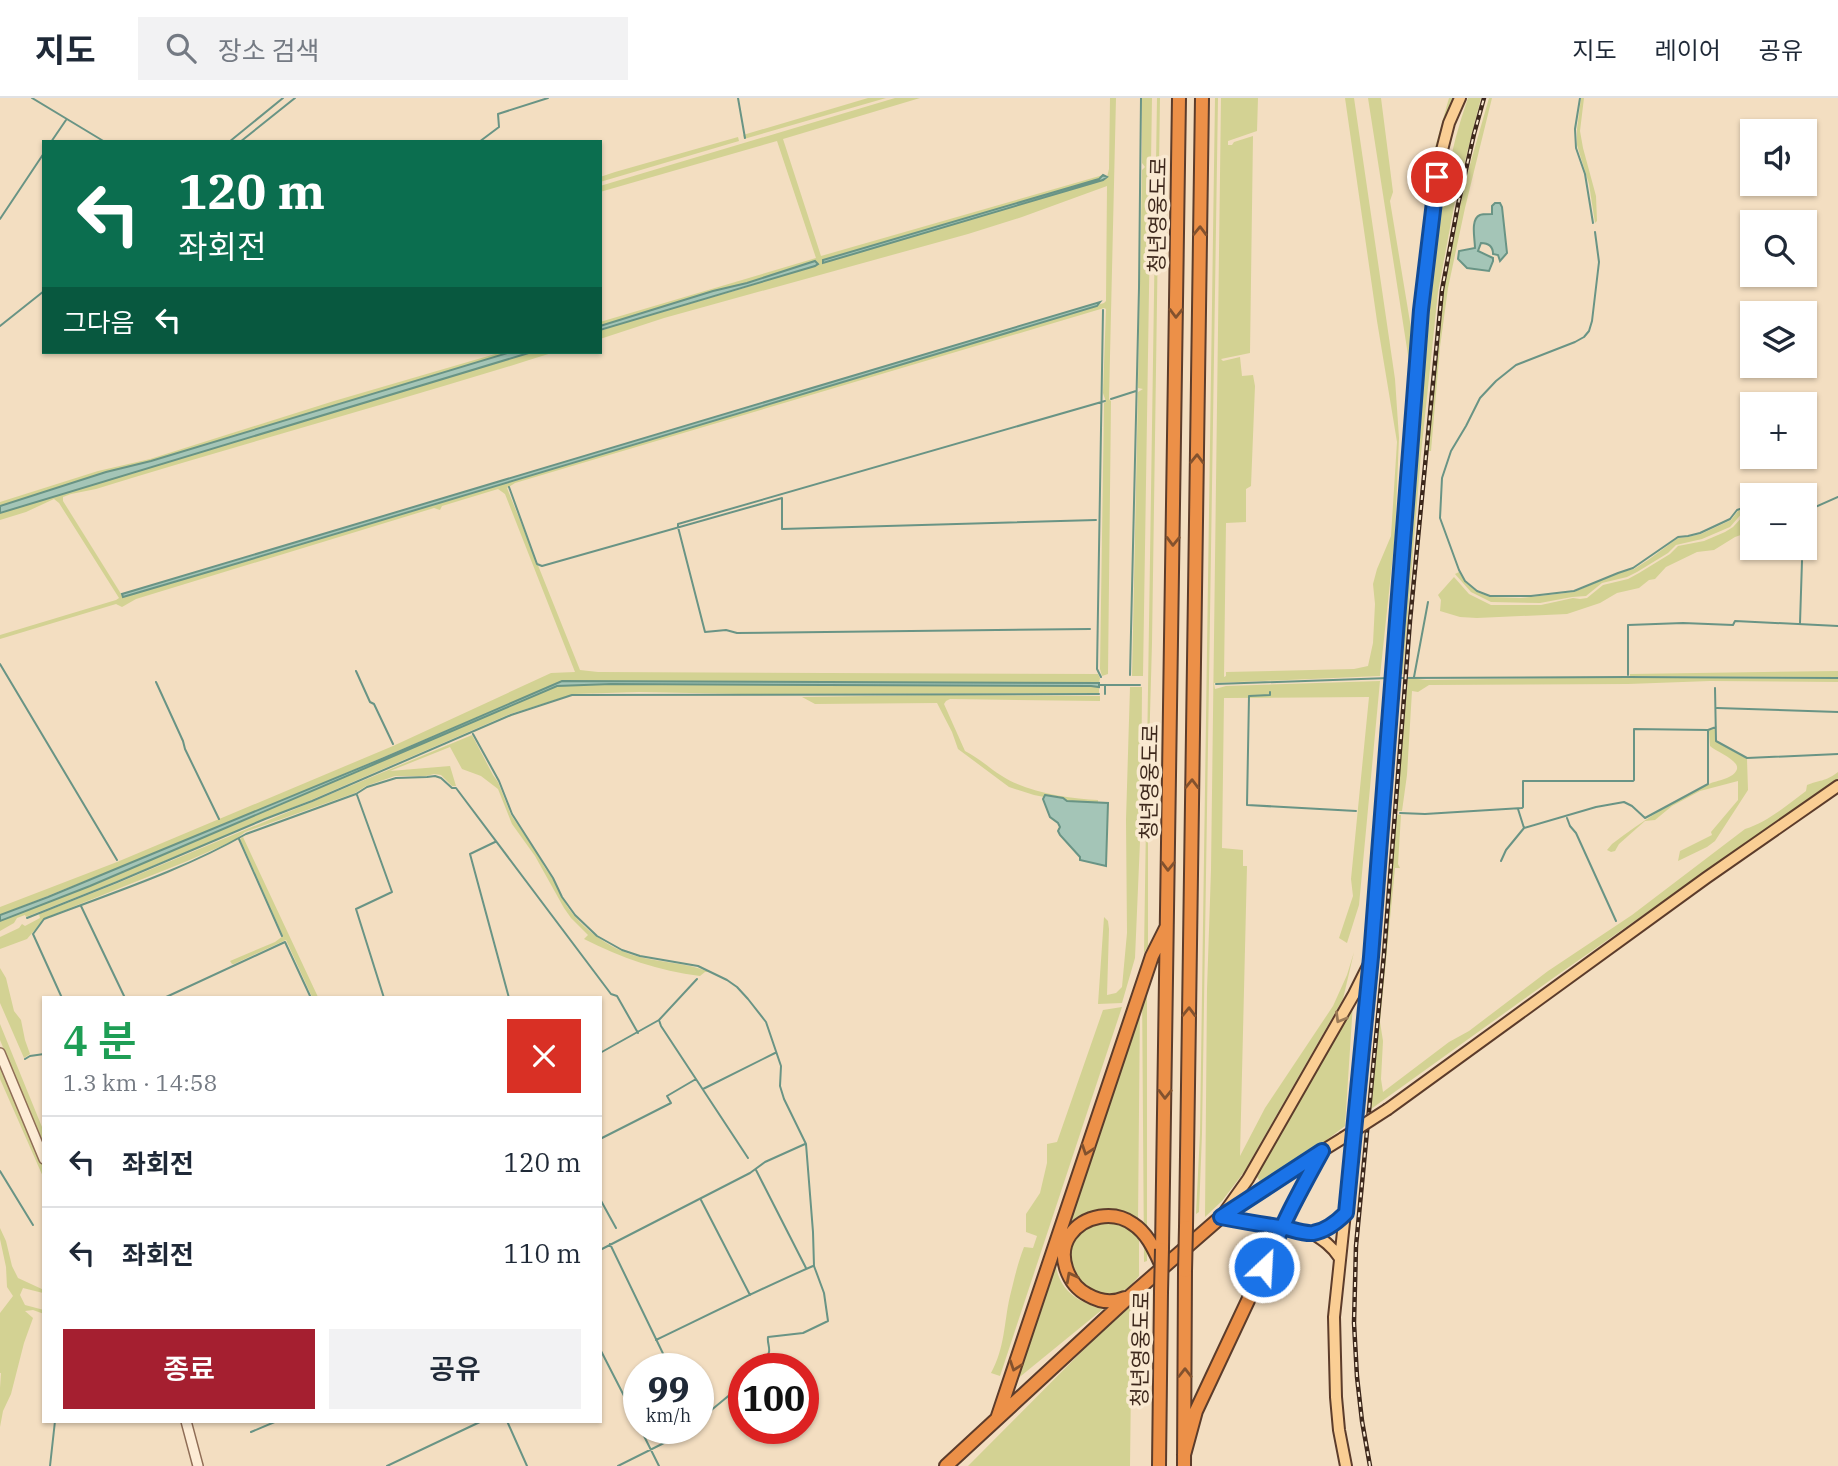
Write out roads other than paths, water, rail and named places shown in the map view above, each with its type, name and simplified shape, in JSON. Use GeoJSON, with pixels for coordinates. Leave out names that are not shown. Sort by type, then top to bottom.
{"type":"FeatureCollection","features":[{"type":"Feature","properties":{"kind":"highway","name":"청년영웅도로"},"geometry":{"type":"LineString","coordinates":[[1159,1466],[1179,98]]}},
{"type":"Feature","properties":{"kind":"highway","name":"청년영웅도로"},"geometry":{"type":"LineString","coordinates":[[1184,1460],[1202,98]]}},
{"type":"Feature","properties":{"kind":"highway"},"geometry":{"type":"LineString","coordinates":[[997,1419],[1152,956],[1167,925]]}},
{"type":"Feature","properties":{"kind":"highway"},"geometry":{"type":"LineString","coordinates":[[946,1466],[1129,1297],[1221,1217],[1322,1151]]}},
{"type":"Feature","properties":{"kind":"highway"},"geometry":{"type":"LineString","coordinates":[[1184,1460],[1196,1411],[1290,1211],[1322,1151]]}},
{"type":"Feature","properties":{"kind":"highway"},"geometry":{"type":"LineString","coordinates":[[1129,1297],[1106,1301],[1093,1298],[1077,1288],[1065,1263],[1066,1244],[1070,1235],[1089,1219],[1112,1215],[1135,1225],[1160,1256]]}},
{"type":"Feature","properties":{"kind":"main road"},"geometry":{"type":"LineString","coordinates":[[1346,1466],[1339,1430],[1334,1352],[1339,1257],[1346,1213],[1371,957],[1421,310],[1437,177],[1447,132],[1460,98]]}},
{"type":"Feature","properties":{"kind":"main road"},"geometry":{"type":"LineString","coordinates":[[1322,1151],[1388,1109],[1706,878],[1838,786]]}},
{"type":"Feature","properties":{"kind":"main road"},"geometry":{"type":"LineString","coordinates":[[1339,1257],[1324,1240],[1312,1233],[1221,1217],[1248,1180],[1354,994],[1371,957]]}},
{"type":"Feature","properties":{"kind":"main road"},"geometry":{"type":"LineString","coordinates":[[1312,1233],[1326,1229],[1346,1213]]}},
{"type":"Feature","properties":{"kind":"street"},"geometry":{"type":"LineString","coordinates":[[0,1053],[42,1154]]}},
{"type":"Feature","properties":{"kind":"street"},"geometry":{"type":"LineString","coordinates":[[187,1423],[198,1466]]}},
{"type":"Feature","properties":{"kind":"waterway"},"geometry":{"type":"LineString","coordinates":[[32,98],[102,140]]}},
{"type":"Feature","properties":{"kind":"waterway"},"geometry":{"type":"LineString","coordinates":[[231,140],[283,98]]}},
{"type":"Feature","properties":{"kind":"waterway"},"geometry":{"type":"LineString","coordinates":[[242,140],[295,98]]}},
{"type":"Feature","properties":{"kind":"waterway"},"geometry":{"type":"LineString","coordinates":[[482,140],[499,127],[498,114],[548,98]]}},
{"type":"Feature","properties":{"kind":"waterway"},"geometry":{"type":"LineString","coordinates":[[738,98],[745,138]]}},
{"type":"Feature","properties":{"kind":"waterway"},"geometry":{"type":"LineString","coordinates":[[1130,675],[1141,98]]}},
{"type":"Feature","properties":{"kind":"waterway"},"geometry":{"type":"LineString","coordinates":[[1580,98],[1575,129],[1576,148],[1585,174],[1593,223]]}},
{"type":"Feature","properties":{"kind":"waterway"},"geometry":{"type":"LineString","coordinates":[[52,140],[66,120]]}},
{"type":"Feature","properties":{"kind":"waterway"},"geometry":{"type":"LineString","coordinates":[[0,219],[42,156]]}},
{"type":"Feature","properties":{"kind":"waterway"},"geometry":{"type":"LineString","coordinates":[[1595,232],[1599,262],[1589,331],[1575,342],[1516,365],[1496,381],[1480,398],[1451,451],[1442,478],[1440,518],[1459,570],[1465,581],[1477,591],[1490,596],[1531,596],[1574,591],[1633,568],[1678,537],[1700,533],[1730,519],[1740,509]]}},
{"type":"Feature","properties":{"kind":"waterway"},"geometry":{"type":"LineString","coordinates":[[0,326],[42,293]]}},
{"type":"Feature","properties":{"kind":"waterway"},"geometry":{"type":"LineString","coordinates":[[1101,677],[1097,669],[1103,310]]}},
{"type":"Feature","properties":{"kind":"waterway"},"geometry":{"type":"LineString","coordinates":[[1111,399],[1136,391]]}},
{"type":"Feature","properties":{"kind":"waterway"},"geometry":{"type":"LineString","coordinates":[[1090,629],[705,632],[678,524],[1105,401]]}},
{"type":"Feature","properties":{"kind":"waterway"},"geometry":{"type":"LineString","coordinates":[[509,487],[537,564],[542,566],[782,498],[782,529],[1096,520]]}},
{"type":"Feature","properties":{"kind":"waterway"},"geometry":{"type":"LineString","coordinates":[[1817,506],[1838,497]]}},
{"type":"Feature","properties":{"kind":"waterway"},"geometry":{"type":"LineString","coordinates":[[1800,623],[1802,561]]}},
{"type":"Feature","properties":{"kind":"waterway"},"geometry":{"type":"LineString","coordinates":[[1414,677],[1428,602]]}},
{"type":"Feature","properties":{"kind":"waterway"},"geometry":{"type":"LineString","coordinates":[[1628,675],[1628,625],[1733,625],[1735,621],[1838,626]]}},
{"type":"Feature","properties":{"kind":"waterway"},"geometry":{"type":"LineString","coordinates":[[0,664],[117,860]]}},
{"type":"Feature","properties":{"kind":"waterway"},"geometry":{"type":"LineString","coordinates":[[356,671],[393,744]]}},
{"type":"Feature","properties":{"kind":"waterway"},"geometry":{"type":"LineString","coordinates":[[1216,684],[1389,678]]}},
{"type":"Feature","properties":{"kind":"waterway"},"geometry":{"type":"LineString","coordinates":[[1398,678],[1838,678]]}},
{"type":"Feature","properties":{"kind":"waterway"},"geometry":{"type":"LineString","coordinates":[[156,682],[219,819]]}},
{"type":"Feature","properties":{"kind":"waterway"},"geometry":{"type":"LineString","coordinates":[[1099,685],[1140,685]]}},
{"type":"Feature","properties":{"kind":"waterway"},"geometry":{"type":"LineString","coordinates":[[1105,686],[1105,694]]}},
{"type":"Feature","properties":{"kind":"waterway"},"geometry":{"type":"LineString","coordinates":[[1715,688],[1716,741],[1747,758],[1838,754]]}},
{"type":"Feature","properties":{"kind":"waterway"},"geometry":{"type":"LineString","coordinates":[[1270,692],[1270,695],[1249,696],[1247,805],[1356,811]]}},
{"type":"Feature","properties":{"kind":"waterway"},"geometry":{"type":"LineString","coordinates":[[27,918],[312,801],[511,715],[572,695],[1099,694]]}},
{"type":"Feature","properties":{"kind":"waterway"},"geometry":{"type":"LineString","coordinates":[[1717,708],[1838,712]]}},
{"type":"Feature","properties":{"kind":"waterway"},"geometry":{"type":"LineString","coordinates":[[1400,813],[1522,808],[1523,781],[1633,781],[1634,729],[1708,730],[1716,727]]}},
{"type":"Feature","properties":{"kind":"waterway"},"geometry":{"type":"LineString","coordinates":[[1518,809],[1524,828],[1596,807],[1624,802],[1645,818],[1708,784],[1708,731]]}},
{"type":"Feature","properties":{"kind":"waterway"},"geometry":{"type":"LineString","coordinates":[[473,734],[499,781],[512,814],[575,915],[597,936],[622,950],[640,956],[698,966],[727,980],[737,987],[766,1022],[781,1066],[780,1086],[784,1099],[806,1144],[814,1266],[824,1293],[828,1321],[803,1333],[768,1337],[768,1353]]}},
{"type":"Feature","properties":{"kind":"waterway"},"geometry":{"type":"LineString","coordinates":[[61,996],[33,934],[44,919],[172,870],[246,834],[356,794],[367,787],[396,778],[435,776],[456,788],[611,994],[617,996],[638,1033]]}},
{"type":"Feature","properties":{"kind":"waterway"},"geometry":{"type":"LineString","coordinates":[[357,795],[392,892],[356,909],[383,996]]}},
{"type":"Feature","properties":{"kind":"waterway"},"geometry":{"type":"LineString","coordinates":[[1567,818],[1616,921]]}},
{"type":"Feature","properties":{"kind":"waterway"},"geometry":{"type":"LineString","coordinates":[[1501,861],[1506,850],[1524,828]]}},
{"type":"Feature","properties":{"kind":"waterway"},"geometry":{"type":"LineString","coordinates":[[239,839],[282,936]]}},
{"type":"Feature","properties":{"kind":"waterway"},"geometry":{"type":"LineString","coordinates":[[495,842],[470,854],[508,996]]}},
{"type":"Feature","properties":{"kind":"waterway"},"geometry":{"type":"LineString","coordinates":[[81,906],[124,996]]}},
{"type":"Feature","properties":{"kind":"waterway"},"geometry":{"type":"LineString","coordinates":[[168,996],[285,942],[310,996]]}},
{"type":"Feature","properties":{"kind":"waterway"},"geometry":{"type":"LineString","coordinates":[[602,1052],[659,1020],[697,979]]}},
{"type":"Feature","properties":{"kind":"waterway"},"geometry":{"type":"LineString","coordinates":[[659,1020],[748,1158]]}},
{"type":"Feature","properties":{"kind":"waterway"},"geometry":{"type":"LineString","coordinates":[[703,1089],[775,1053]]}},
{"type":"Feature","properties":{"kind":"waterway"},"geometry":{"type":"LineString","coordinates":[[25,1059],[42,1054]]}},
{"type":"Feature","properties":{"kind":"waterway"},"geometry":{"type":"LineString","coordinates":[[602,1138],[671,1103],[667,1096],[696,1079]]}},
{"type":"Feature","properties":{"kind":"waterway"},"geometry":{"type":"LineString","coordinates":[[602,1249],[750,1173],[765,1162],[805,1144]]}},
{"type":"Feature","properties":{"kind":"waterway"},"geometry":{"type":"LineString","coordinates":[[756,1170],[806,1268]]}},
{"type":"Feature","properties":{"kind":"waterway"},"geometry":{"type":"LineString","coordinates":[[0,1171],[33,1225]]}},
{"type":"Feature","properties":{"kind":"waterway"},"geometry":{"type":"LineString","coordinates":[[701,1200],[750,1295]]}},
{"type":"Feature","properties":{"kind":"waterway"},"geometry":{"type":"LineString","coordinates":[[602,1203],[616,1228]]}},
{"type":"Feature","properties":{"kind":"waterway"},"geometry":{"type":"LineString","coordinates":[[610,1244],[663,1353]]}},
{"type":"Feature","properties":{"kind":"waterway"},"geometry":{"type":"LineString","coordinates":[[656,1340],[813,1266]]}},
{"type":"Feature","properties":{"kind":"waterway"},"geometry":{"type":"LineString","coordinates":[[602,1353],[623,1394]]}},
{"type":"Feature","properties":{"kind":"waterway"},"geometry":{"type":"LineString","coordinates":[[714,1408],[728,1396]]}},
{"type":"Feature","properties":{"kind":"waterway"},"geometry":{"type":"LineString","coordinates":[[50,1466],[55,1423]]}},
{"type":"Feature","properties":{"kind":"waterway"},"geometry":{"type":"LineString","coordinates":[[251,1432],[272,1423]]}},
{"type":"Feature","properties":{"kind":"waterway"},"geometry":{"type":"LineString","coordinates":[[387,1466],[478,1423]]}},
{"type":"Feature","properties":{"kind":"waterway"},"geometry":{"type":"LineString","coordinates":[[508,1423],[527,1466]]}},
{"type":"Feature","properties":{"kind":"waterway"},"geometry":{"type":"LineString","coordinates":[[648,1444],[659,1466]]}},
{"type":"Feature","properties":{"kind":"waterway"},"geometry":{"type":"LineString","coordinates":[[618,1466],[662,1444]]}},
{"type":"Feature","properties":{"kind":"railway"},"geometry":{"type":"LineString","coordinates":[[1370,1466],[1357,1377],[1354,1323],[1356,1246],[1384,954],[1410,621],[1442,290],[1458,205],[1484,98]]}}]}
